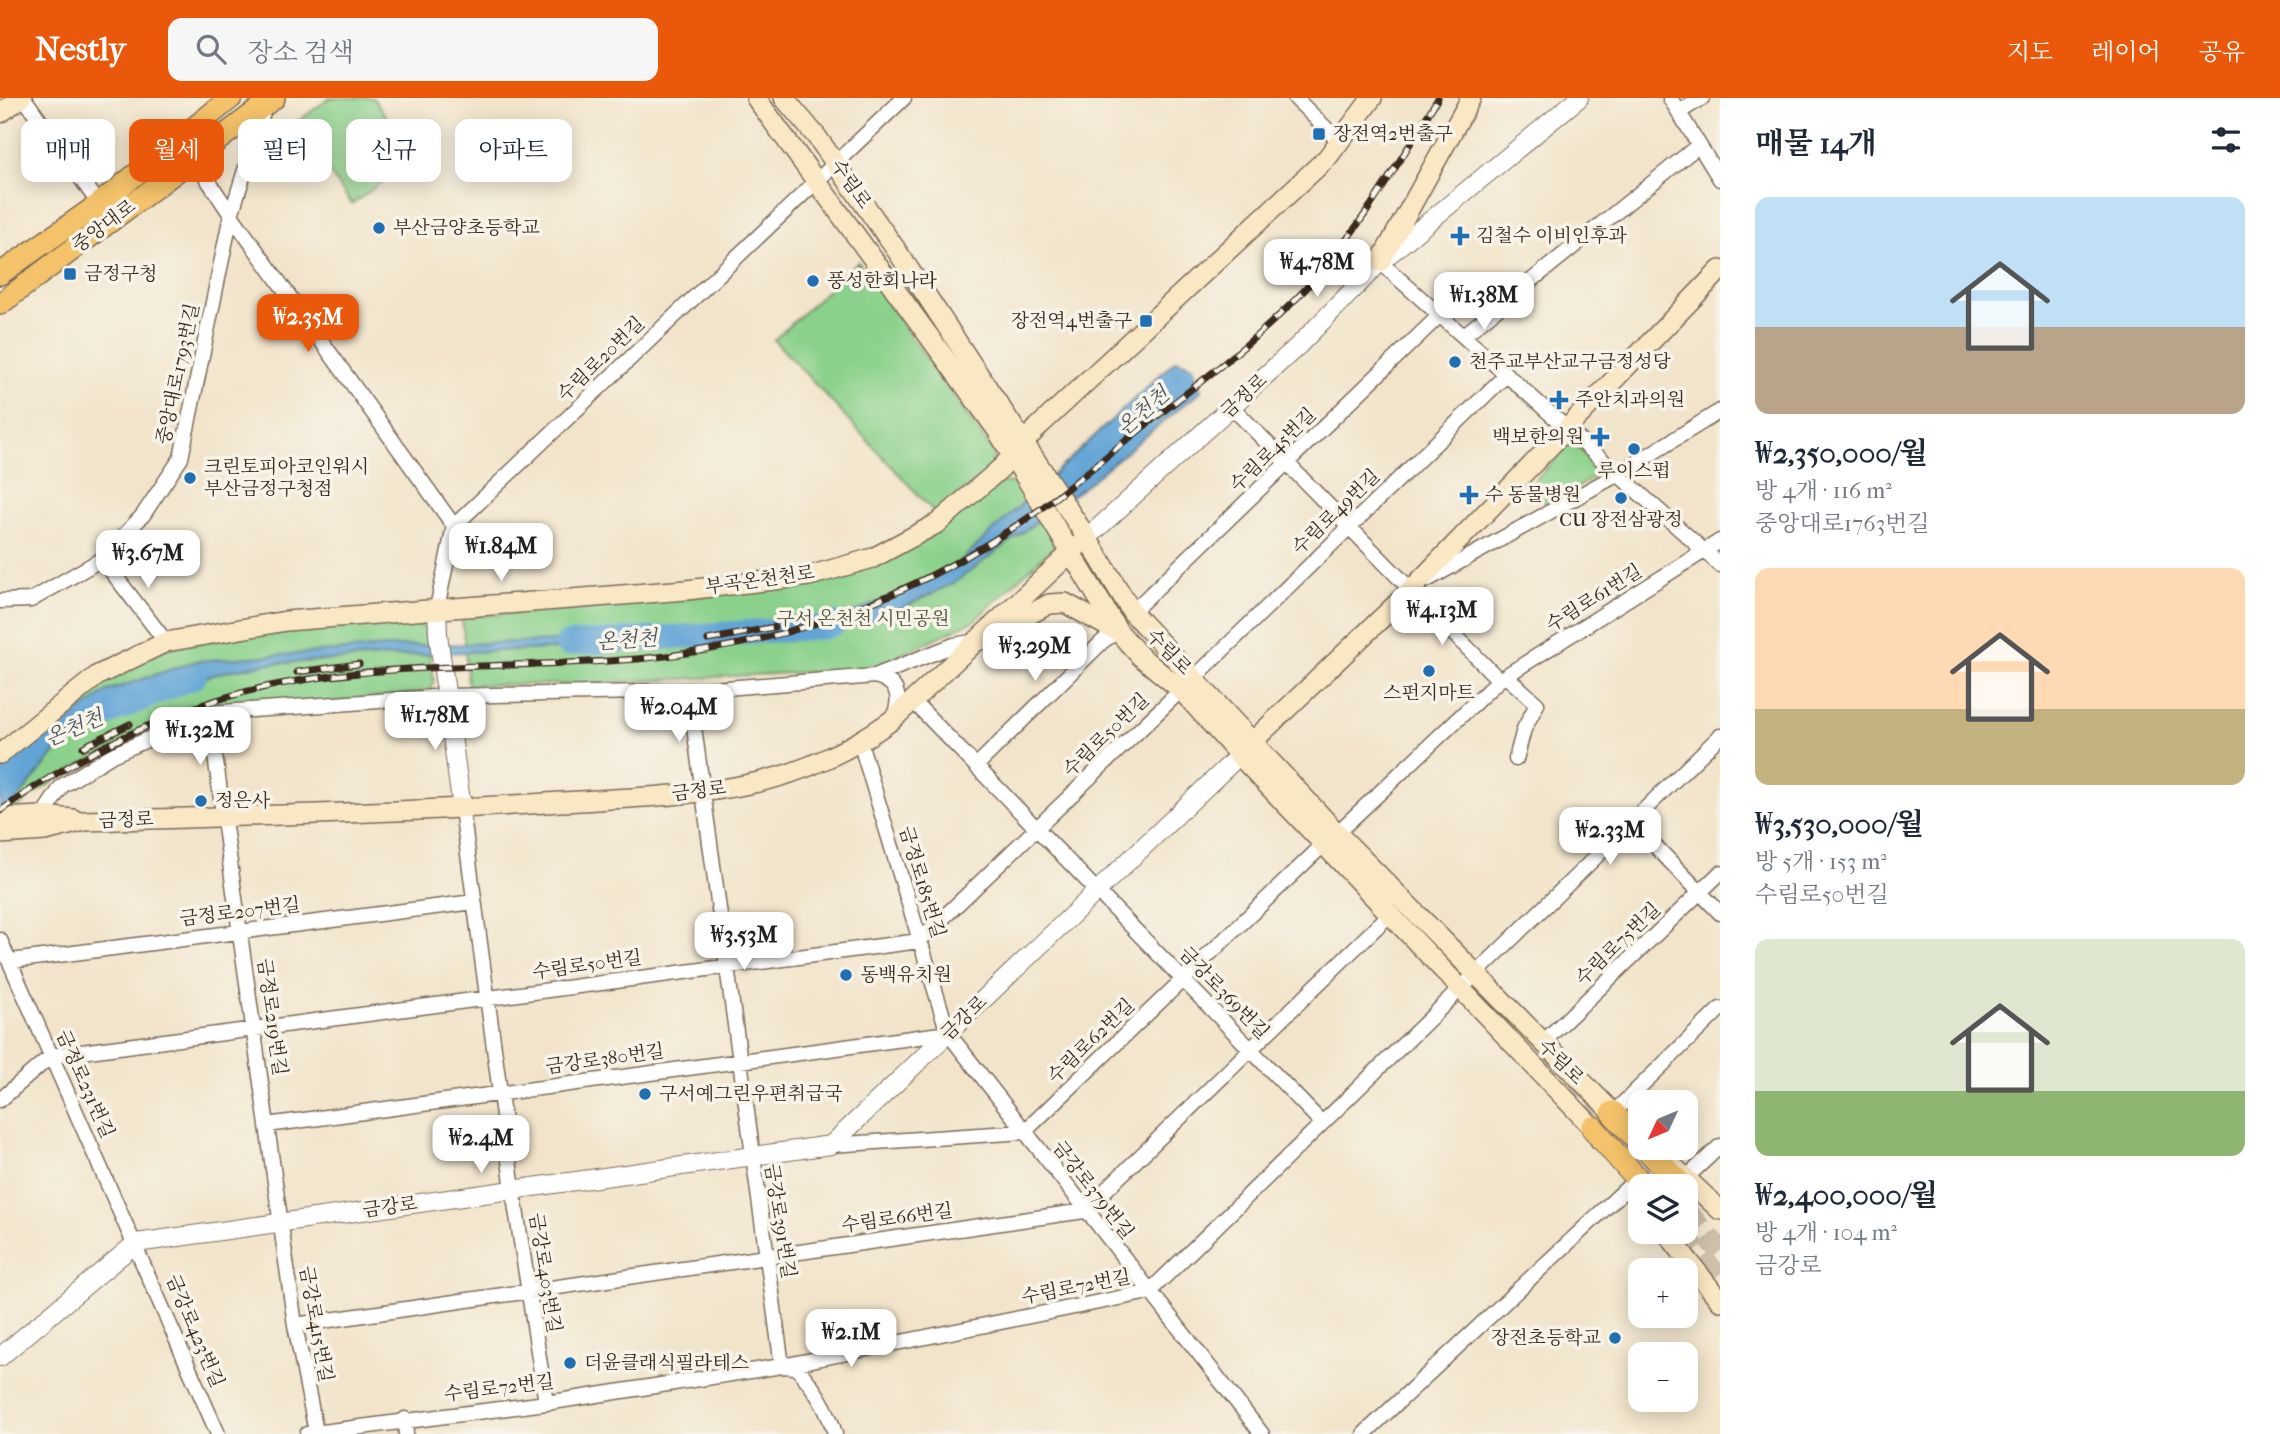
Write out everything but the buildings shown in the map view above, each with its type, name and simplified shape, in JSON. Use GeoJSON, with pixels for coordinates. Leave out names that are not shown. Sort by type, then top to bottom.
{"type":"FeatureCollection","features":[{"type":"Feature","properties":{"kind":"highway"},"geometry":{"type":"LineString","coordinates":[[1613,1113],[1628,1127]]}},
{"type":"Feature","properties":{"kind":"highway"},"geometry":{"type":"LineString","coordinates":[[1593,1128],[1628,1174]]}},
{"type":"Feature","properties":{"kind":"highway"},"geometry":{"type":"LineString","coordinates":[[1658,1160],[1673,1174]]}},
{"type":"Feature","properties":{"kind":"main road"},"geometry":{"type":"LineString","coordinates":[[0,113],[23,98]]}},
{"type":"Feature","properties":{"kind":"main road","name":"중앙대로"},"geometry":{"type":"LineString","coordinates":[[0,274],[99,204],[231,98]]}},
{"type":"Feature","properties":{"kind":"main road","name":"수림로"},"geometry":{"type":"LineString","coordinates":[[756,98],[815,181],[1021,454]]}},
{"type":"Feature","properties":{"kind":"main road","name":"수림로"},"geometry":{"type":"LineString","coordinates":[[784,98],[836,162],[1067,525],[1072,551],[1098,603],[1118,632],[1140,656],[1187,684]]}},
{"type":"Feature","properties":{"kind":"main road","name":"부곡온천천로"},"geometry":{"type":"LineString","coordinates":[[0,754],[98,675],[166,642],[286,621],[686,590],[809,576],[873,558],[938,523],[1021,454],[1327,158],[1372,98]]}},
{"type":"Feature","properties":{"kind":"main road"},"geometry":{"type":"LineString","coordinates":[[1380,262],[1471,98]]}},
{"type":"Feature","properties":{"kind":"main road","name":"중앙대로"},"geometry":{"type":"LineString","coordinates":[[224,136],[269,101]]}},
{"type":"Feature","properties":{"kind":"main road","name":"중앙대로"},"geometry":{"type":"LineString","coordinates":[[0,304],[163,182]]}},
{"type":"Feature","properties":{"kind":"main road","name":"금강로"},"geometry":{"type":"LineString","coordinates":[[1245,749],[1410,590],[1564,428],[1720,270]]}},
{"type":"Feature","properties":{"kind":"main road","name":"수림로"},"geometry":{"type":"LineString","coordinates":[[1067,525],[1087,538],[1132,612],[1187,684],[1330,839],[1468,981],[1593,1128]]}},
{"type":"Feature","properties":{"kind":"main road","name":"금정로"},"geometry":{"type":"LineString","coordinates":[[4,828],[42,816],[85,821],[462,809],[703,792],[756,783],[806,766],[860,742],[892,720],[1087,538]]}},
{"type":"Feature","properties":{"kind":"main road"},"geometry":{"type":"LineString","coordinates":[[980,640],[1006,634],[1025,617],[1049,604],[1065,603],[1118,632]]}},
{"type":"Feature","properties":{"kind":"main road","name":"금정로"},"geometry":{"type":"LineString","coordinates":[[4,828],[45,831],[85,821]]}},
{"type":"Feature","properties":{"kind":"main road","name":"수림로"},"geometry":{"type":"LineString","coordinates":[[1330,839],[1389,915],[1542,1043],[1613,1113]]}},
{"type":"Feature","properties":{"kind":"main road"},"geometry":{"type":"LineString","coordinates":[[1662,1160],[1675,1174]]}},
{"type":"Feature","properties":{"kind":"main road"},"geometry":{"type":"LineString","coordinates":[[1698,1195],[1720,1210]]}},
{"type":"Feature","properties":{"kind":"main road"},"geometry":{"type":"LineString","coordinates":[[1675,1244],[1720,1301]]}},
{"type":"Feature","properties":{"kind":"street"},"geometry":{"type":"LineString","coordinates":[[23,98],[99,204]]}},
{"type":"Feature","properties":{"kind":"street","name":"수림로20번길"},"geometry":{"type":"LineString","coordinates":[[454,526],[904,98]]}},
{"type":"Feature","properties":{"kind":"street"},"geometry":{"type":"LineString","coordinates":[[1295,98],[1340,142]]}},
{"type":"Feature","properties":{"kind":"street","name":"금정로"},"geometry":{"type":"LineString","coordinates":[[1087,538],[1232,407],[1380,262],[1579,98]]}},
{"type":"Feature","properties":{"kind":"street"},"geometry":{"type":"LineString","coordinates":[[1670,98],[1720,179]]}},
{"type":"Feature","properties":{"kind":"street"},"geometry":{"type":"LineString","coordinates":[[1679,112],[1702,98]]}},
{"type":"Feature","properties":{"kind":"street","name":"중앙대로1793번길"},"geometry":{"type":"LineString","coordinates":[[0,601],[31,600],[103,559],[143,515],[181,458],[230,215],[269,101]]}},
{"type":"Feature","properties":{"kind":"street"},"geometry":{"type":"LineString","coordinates":[[1463,336],[1699,145]]}},
{"type":"Feature","properties":{"kind":"street"},"geometry":{"type":"LineString","coordinates":[[209,182],[454,526],[438,608],[438,634],[513,1190]]}},
{"type":"Feature","properties":{"kind":"street"},"geometry":{"type":"LineString","coordinates":[[1380,262],[1564,428],[1620,473],[1720,565]]}},
{"type":"Feature","properties":{"kind":"street","name":"수림로45번길"},"geometry":{"type":"LineString","coordinates":[[1132,612],[1440,316]]}},
{"type":"Feature","properties":{"kind":"street","name":"수림로49번길"},"geometry":{"type":"LineString","coordinates":[[1187,684],[1506,375]]}},
{"type":"Feature","properties":{"kind":"street"},"geometry":{"type":"LineString","coordinates":[[1232,407],[1410,590],[1502,678],[1537,704],[1524,729],[1516,759]]}},
{"type":"Feature","properties":{"kind":"street"},"geometry":{"type":"LineString","coordinates":[[1410,590],[1620,473],[1720,411]]}},
{"type":"Feature","properties":{"kind":"street","name":"수림로61번길"},"geometry":{"type":"LineString","coordinates":[[1330,839],[1502,678],[1720,541]]}},
{"type":"Feature","properties":{"kind":"street"},"geometry":{"type":"LineString","coordinates":[[103,559],[166,642]]}},
{"type":"Feature","properties":{"kind":"street","name":"수림로"},"geometry":{"type":"LineString","coordinates":[[977,765],[1103,641],[1118,632]]}},
{"type":"Feature","properties":{"kind":"street"},"geometry":{"type":"LineString","coordinates":[[42,816],[62,786],[112,755],[209,713],[447,692],[690,691],[875,676],[954,645],[980,640]]}},
{"type":"Feature","properties":{"kind":"street"},"geometry":{"type":"LineString","coordinates":[[875,676],[888,680],[898,690],[899,703],[892,720]]}},
{"type":"Feature","properties":{"kind":"street","name":"수림로50번길"},"geometry":{"type":"LineString","coordinates":[[51,1056],[919,941],[1187,684]]}},
{"type":"Feature","properties":{"kind":"street","name":"금강로391번길"},"geometry":{"type":"LineString","coordinates":[[690,691],[751,1157],[782,1366]]}},
{"type":"Feature","properties":{"kind":"street"},"geometry":{"type":"LineString","coordinates":[[914,702],[1098,890]]}},
{"type":"Feature","properties":{"kind":"street","name":"금정로219번길"},"geometry":{"type":"LineString","coordinates":[[209,713],[281,1222]]}},
{"type":"Feature","properties":{"kind":"street","name":"수림로72번길"},"geometry":{"type":"LineString","coordinates":[[312,1433],[406,1426],[782,1366],[1149,1292],[1720,736]]}},
{"type":"Feature","properties":{"kind":"street","name":"금정로185번길"},"geometry":{"type":"LineString","coordinates":[[860,742],[948,1033]]}},
{"type":"Feature","properties":{"kind":"street","name":"금강로"},"geometry":{"type":"LineString","coordinates":[[136,1243],[831,1145],[1245,749]]}},
{"type":"Feature","properties":{"kind":"street"},"geometry":{"type":"LineString","coordinates":[[1632,821],[1720,913]]}},
{"type":"Feature","properties":{"kind":"street","name":"수림로62번길"},"geometry":{"type":"LineString","coordinates":[[1024,1132],[1330,839]]}},
{"type":"Feature","properties":{"kind":"street","name":"수림로75번길"},"geometry":{"type":"LineString","coordinates":[[1542,1043],[1720,873]]}},
{"type":"Feature","properties":{"kind":"street","name":"금강로369번길"},"geometry":{"type":"LineString","coordinates":[[1098,890],[1322,1123]]}},
{"type":"Feature","properties":{"kind":"street","name":"금정로207번길"},"geometry":{"type":"LineString","coordinates":[[11,961],[474,902]]}},
{"type":"Feature","properties":{"kind":"street"},"geometry":{"type":"LineString","coordinates":[[1084,1210],[1389,915]]}},
{"type":"Feature","properties":{"kind":"street","name":"금정로231번길"},"geometry":{"type":"LineString","coordinates":[[0,940],[136,1243]]}},
{"type":"Feature","properties":{"kind":"street"},"geometry":{"type":"LineString","coordinates":[[1613,1113],[1720,1009]]}},
{"type":"Feature","properties":{"kind":"street","name":"금강로380번길"},"geometry":{"type":"LineString","coordinates":[[267,1125],[948,1033]]}},
{"type":"Feature","properties":{"kind":"street","name":"금강로379번길"},"geometry":{"type":"LineString","coordinates":[[948,1033],[1262,1434]]}},
{"type":"Feature","properties":{"kind":"street"},"geometry":{"type":"LineString","coordinates":[[0,1100],[51,1056]]}},
{"type":"Feature","properties":{"kind":"street"},"geometry":{"type":"LineString","coordinates":[[831,1145],[1024,1132]]}},
{"type":"Feature","properties":{"kind":"street"},"geometry":{"type":"LineString","coordinates":[[1698,1174],[1720,1146]]}},
{"type":"Feature","properties":{"kind":"street","name":"금강로403번길"},"geometry":{"type":"LineString","coordinates":[[513,1190],[545,1403]]}},
{"type":"Feature","properties":{"kind":"street"},"geometry":{"type":"LineString","coordinates":[[1364,1434],[1628,1199]]}},
{"type":"Feature","properties":{"kind":"street","name":"수림로66번길"},"geometry":{"type":"LineString","coordinates":[[295,1325],[1084,1210]]}},
{"type":"Feature","properties":{"kind":"street","name":"금강로415번길"},"geometry":{"type":"LineString","coordinates":[[281,1222],[312,1433]]}},
{"type":"Feature","properties":{"kind":"street"},"geometry":{"type":"LineString","coordinates":[[0,1357],[136,1243]]}},
{"type":"Feature","properties":{"kind":"street","name":"금강로423번길"},"geometry":{"type":"LineString","coordinates":[[136,1243],[218,1434]]}},
{"type":"Feature","properties":{"kind":"street"},"geometry":{"type":"LineString","coordinates":[[782,1366],[796,1367],[810,1382],[827,1411],[835,1434]]}},
{"type":"Feature","properties":{"kind":"green space"},"geometry":{"type":"Polygon","coordinates":[[[330,98],[373,98],[388,119],[346,119],[346,182],[382,182],[352,204],[332,176],[332,119],[301,119],[330,98]]]}},
{"type":"Feature","properties":{"kind":"green space"},"geometry":{"type":"Polygon","coordinates":[[[858,262],[994,453],[991,469],[935,513],[774,340],[858,262]]]}},
{"type":"Feature","properties":{"kind":"green space"},"geometry":{"type":"Polygon","coordinates":[[[1571,441],[1605,471],[1548,505],[1530,486],[1571,441]]]}},
{"type":"Feature","properties":{"kind":"green space","name":"구서 온천천 시민공원"},"geometry":{"type":"Polygon","coordinates":[[[1002,482],[1019,483],[1053,535],[1054,546],[975,620],[871,669],[578,684],[468,685],[462,617],[589,608],[822,580],[941,527],[1002,482]]]}},
{"type":"Feature","properties":{"kind":"green space"},"geometry":{"type":"Polygon","coordinates":[[[374,625],[420,625],[426,630],[434,681],[430,692],[185,718],[92,758],[32,795],[0,824],[0,761],[107,677],[163,649],[253,634],[374,625]]]}},
{"type":"Feature","properties":{"kind":"water","name":"온천천"},"geometry":{"type":"Polygon","coordinates":[[[1176,360],[1193,366],[1201,391],[1081,489],[954,583],[882,618],[789,641],[467,652],[266,664],[227,671],[136,698],[65,740],[8,811],[0,810],[0,766],[24,746],[77,714],[107,691],[196,661],[402,646],[553,641],[707,643],[824,626],[952,569],[1176,360]]]}},
{"type":"Feature","properties":{"kind":"waterway","name":"온천천"},"geometry":{"type":"LineString","coordinates":[[567,644],[827,627],[834,624]]}},
{"type":"Feature","properties":{"kind":"waterway","name":"온천천"},"geometry":{"type":"LineString","coordinates":[[86,723],[194,677]]}},
{"type":"Feature","properties":{"kind":"tunnel"},"geometry":{"type":"LineString","coordinates":[[1543,1054],[1653,1174]]}},
{"type":"Feature","properties":{"kind":"tunnel"},"geometry":{"type":"LineString","coordinates":[[1698,1226],[1720,1251]]}},
{"type":"Feature","properties":{"kind":"tunnel"},"geometry":{"type":"LineString","coordinates":[[1691,1244],[1720,1280]]}},
{"type":"Feature","properties":{"kind":"railway"},"geometry":{"type":"LineString","coordinates":[[0,811],[94,752],[161,720],[195,707],[266,687],[405,669],[591,662],[689,653],[740,644],[838,616],[932,575],[978,550],[1049,502],[1272,322],[1313,281],[1353,232],[1438,98]]}},
{"type":"Feature","properties":{"kind":"railway"},"geometry":{"type":"LineString","coordinates":[[708,640],[774,627]]}},
{"type":"Feature","properties":{"kind":"railway"},"geometry":{"type":"LineString","coordinates":[[297,672],[359,664]]}},
{"type":"Feature","properties":{"kind":"railway"},"geometry":{"type":"LineString","coordinates":[[83,747],[130,724]]}},
{"type":"Feature","properties":{"kind":"place","name":"장전역2번출구"},"geometry":{"type":"Point","coordinates":[1319,134]}},
{"type":"Feature","properties":{"kind":"place","name":"부산금양초등학교"},"geometry":{"type":"Point","coordinates":[379,228]}},
{"type":"Feature","properties":{"kind":"place","name":"김철수 이비인후과"},"geometry":{"type":"Point","coordinates":[1460,236]}},
{"type":"Feature","properties":{"kind":"place","name":"금정구청"},"geometry":{"type":"Point","coordinates":[70,274]}},
{"type":"Feature","properties":{"kind":"place","name":"풍성한회나라"},"geometry":{"type":"Point","coordinates":[813,281]}},
{"type":"Feature","properties":{"kind":"place","name":"장전역4번출구"},"geometry":{"type":"Point","coordinates":[1146,321]}},
{"type":"Feature","properties":{"kind":"place","name":"천주교부산교구금정성당"},"geometry":{"type":"Point","coordinates":[1455,362]}},
{"type":"Feature","properties":{"kind":"place","name":"주안치과의원"},"geometry":{"type":"Point","coordinates":[1559,400]}},
{"type":"Feature","properties":{"kind":"place","name":"백보한의원"},"geometry":{"type":"Point","coordinates":[1600,437]}},
{"type":"Feature","properties":{"kind":"place","name":"루이스펍"},"geometry":{"type":"Point","coordinates":[1634,449]}},
{"type":"Feature","properties":{"kind":"place","name":"크린토피아코인워시 부산금정구청점"},"geometry":{"type":"Point","coordinates":[190,478]}},
{"type":"Feature","properties":{"kind":"place","name":"수 동물병원"},"geometry":{"type":"Point","coordinates":[1469,495]}},
{"type":"Feature","properties":{"kind":"place","name":"CU 장전삼광정"},"geometry":{"type":"Point","coordinates":[1621,498]}},
{"type":"Feature","properties":{"kind":"place","name":"스펀지마트"},"geometry":{"type":"Point","coordinates":[1429,671]}},
{"type":"Feature","properties":{"kind":"place","name":"정은사"},"geometry":{"type":"Point","coordinates":[201,801]}},
{"type":"Feature","properties":{"kind":"place","name":"동백유치원"},"geometry":{"type":"Point","coordinates":[846,975]}},
{"type":"Feature","properties":{"kind":"place","name":"구서예그린우편취급국"},"geometry":{"type":"Point","coordinates":[645,1094]}},
{"type":"Feature","properties":{"kind":"place","name":"장전초등학교"},"geometry":{"type":"Point","coordinates":[1615,1338]}},
{"type":"Feature","properties":{"kind":"place","name":"더윤클래식필라테스"},"geometry":{"type":"Point","coordinates":[570,1363]}}]}
